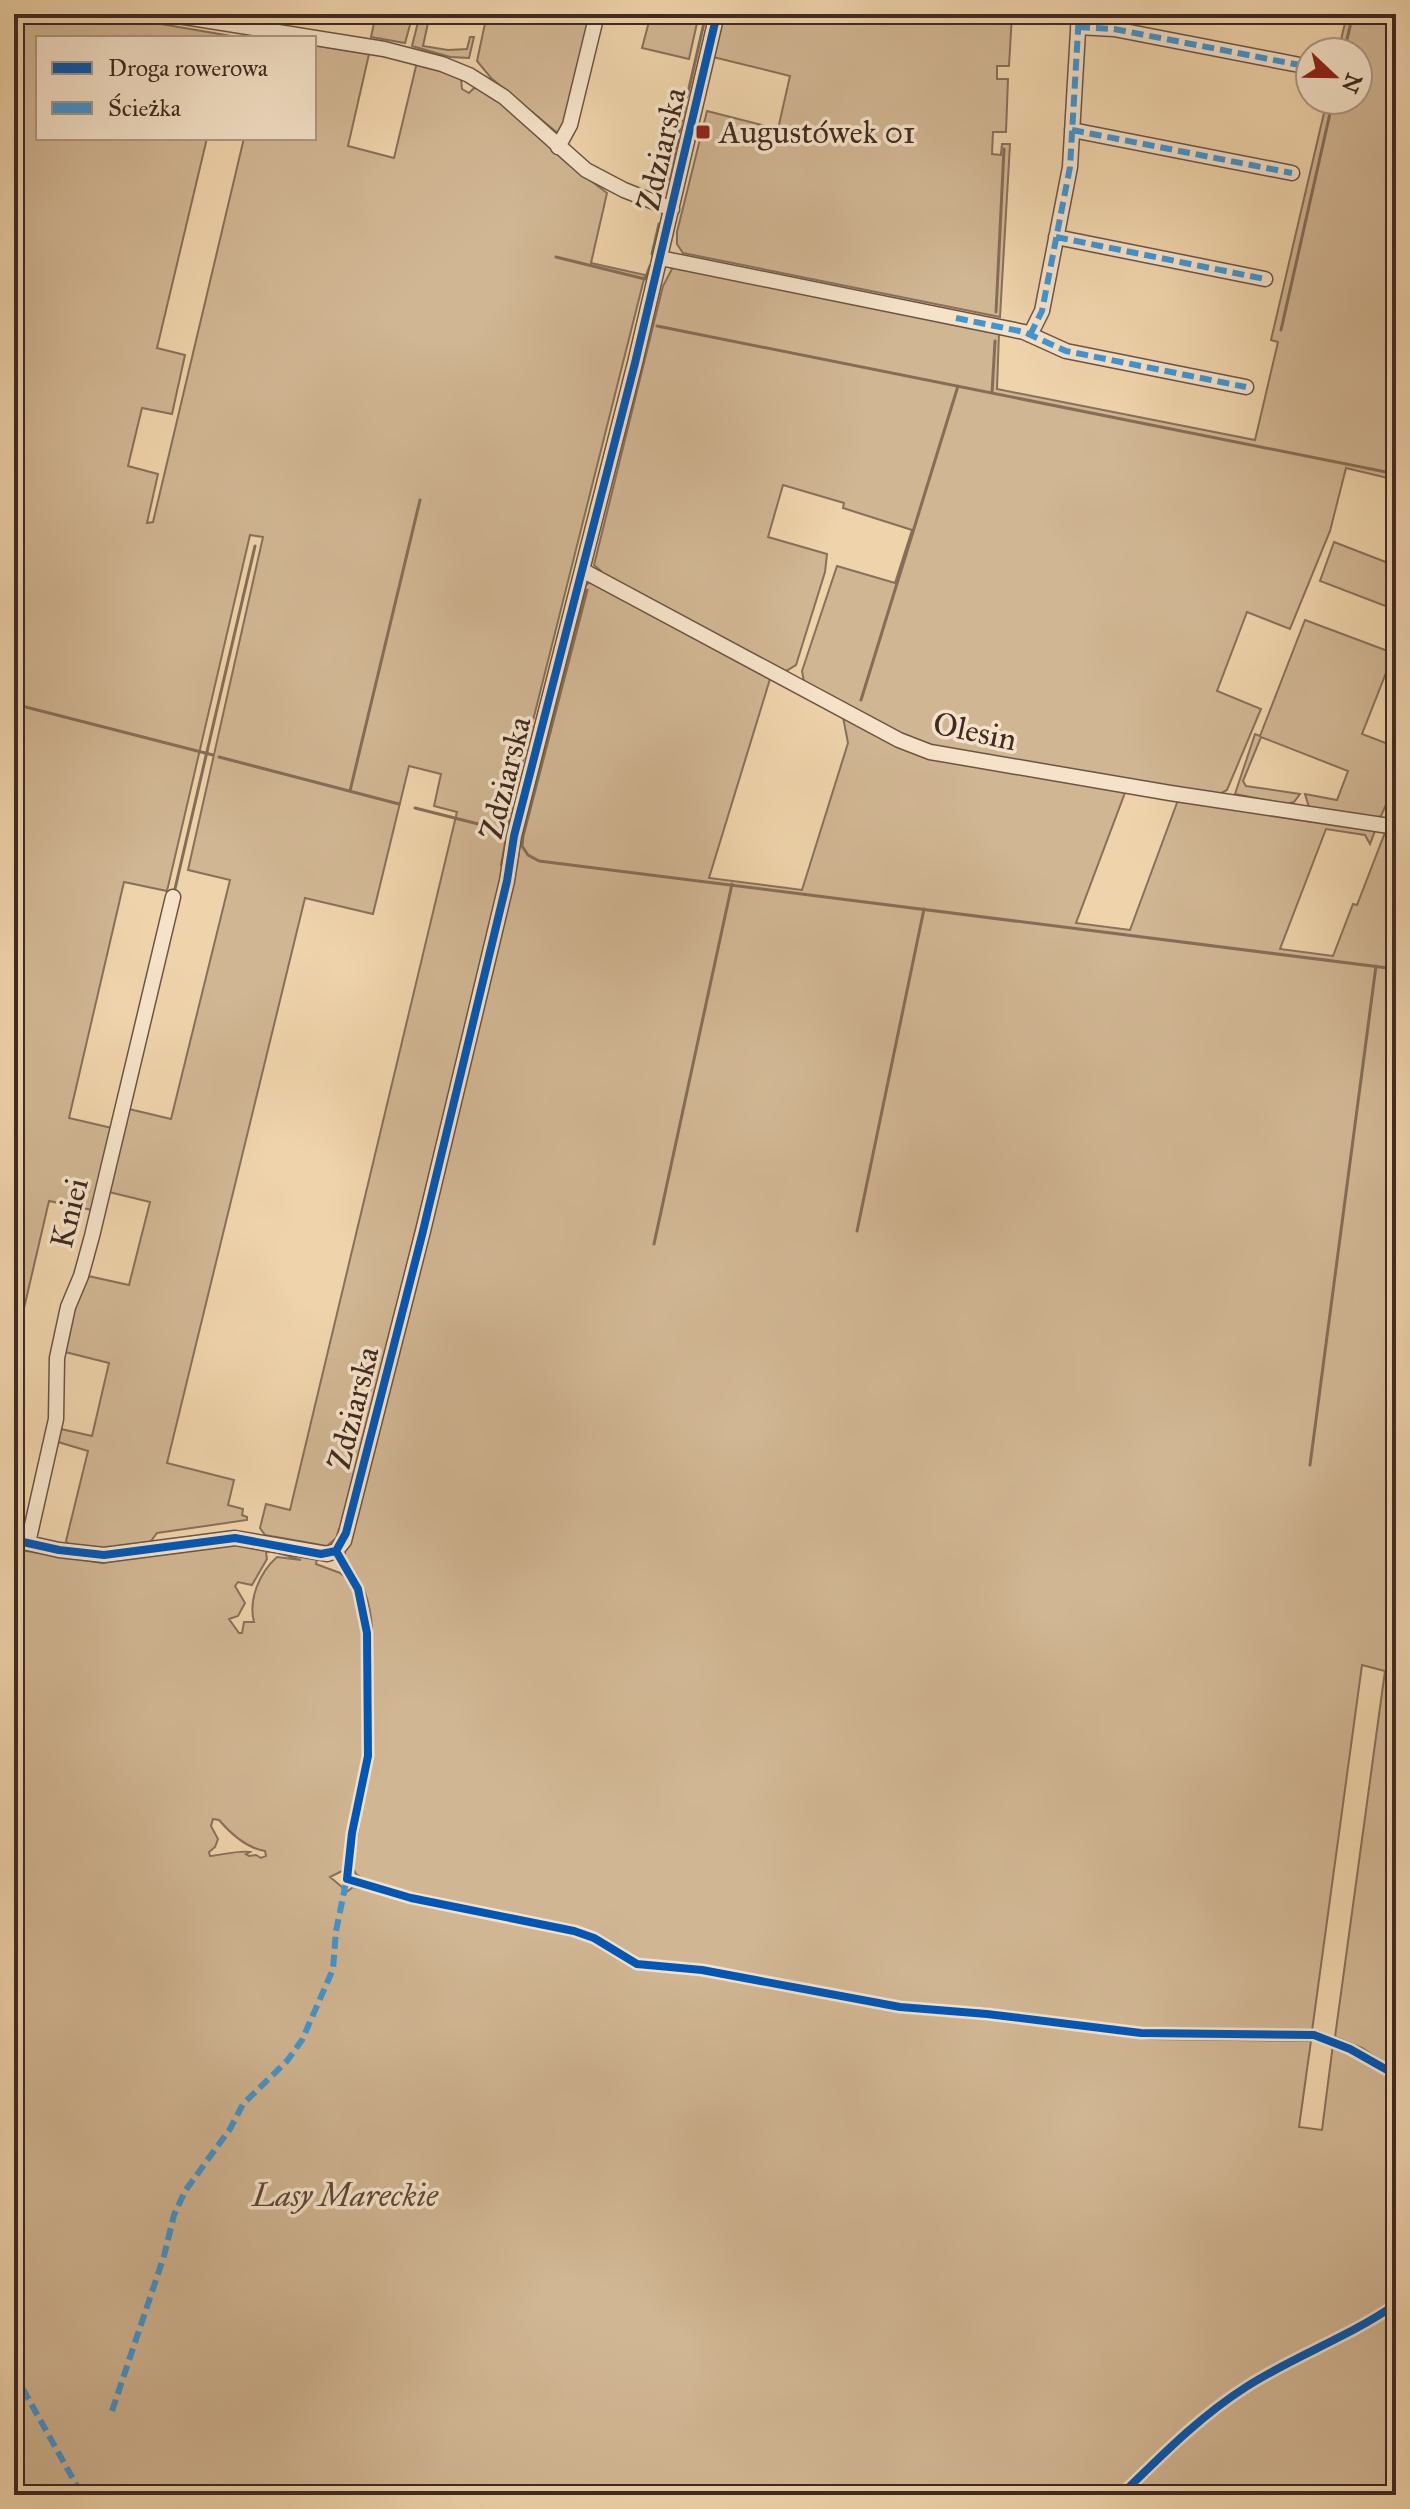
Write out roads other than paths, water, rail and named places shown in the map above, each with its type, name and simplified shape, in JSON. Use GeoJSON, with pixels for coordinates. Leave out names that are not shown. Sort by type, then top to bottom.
{"type":"FeatureCollection","features":[{"type":"Feature","properties":{"kind":"street"},"geometry":{"type":"LineString","coordinates":[[166,14],[303,36]]}},
{"type":"Feature","properties":{"kind":"street"},"geometry":{"type":"LineString","coordinates":[[558,147],[570,125],[597,14]]}},
{"type":"Feature","properties":{"kind":"street","name":"Zdziarska"},"geometry":{"type":"LineString","coordinates":[[21,1542],[104,1555],[235,1538],[321,1554],[336,1551],[346,1533],[419,1247],[507,881],[514,836],[660,258],[717,14]]}},
{"type":"Feature","properties":{"kind":"street"},"geometry":{"type":"LineString","coordinates":[[1030,335],[1042,311],[1070,167],[1079,21],[1294,64]]}},
{"type":"Feature","properties":{"kind":"street"},"geometry":{"type":"LineString","coordinates":[[316,38],[384,49],[442,64],[478,80],[504,97],[558,147],[605,181],[672,209]]}},
{"type":"Feature","properties":{"kind":"street"},"geometry":{"type":"LineString","coordinates":[[1072,130],[1292,173]]}},
{"type":"Feature","properties":{"kind":"street"},"geometry":{"type":"LineString","coordinates":[[1056,237],[1265,279]]}},
{"type":"Feature","properties":{"kind":"street"},"geometry":{"type":"LineString","coordinates":[[660,258],[1030,335],[1066,351],[1246,387]]}},
{"type":"Feature","properties":{"kind":"street","name":"Olesin"},"geometry":{"type":"LineString","coordinates":[[582,570],[899,740],[930,752],[1155,791],[1396,827]]}},
{"type":"Feature","properties":{"kind":"street","name":"Kniei"},"geometry":{"type":"LineString","coordinates":[[21,1542],[56,1419],[57,1358],[66,1319],[92,1236],[173,897]]}},
{"type":"Feature","properties":{"kind":"waterway"},"geometry":{"type":"LineString","coordinates":[[687,97],[706,14]]}},
{"type":"Feature","properties":{"kind":"waterway"},"geometry":{"type":"LineString","coordinates":[[1348,36],[1353,14]]}},
{"type":"Feature","properties":{"kind":"waterway"},"geometry":{"type":"LineString","coordinates":[[679,132],[685,106]]}},
{"type":"Feature","properties":{"kind":"waterway"},"geometry":{"type":"LineString","coordinates":[[1281,330],[1329,116]]}},
{"type":"Feature","properties":{"kind":"waterway"},"geometry":{"type":"LineString","coordinates":[[668,180],[678,140]]}},
{"type":"Feature","properties":{"kind":"waterway"},"geometry":{"type":"LineString","coordinates":[[996,312],[1004,149]]}},
{"type":"Feature","properties":{"kind":"waterway"},"geometry":{"type":"LineString","coordinates":[[652,254],[659,224]]}},
{"type":"Feature","properties":{"kind":"waterway"},"geometry":{"type":"LineString","coordinates":[[556,257],[645,279],[650,266]]}},
{"type":"Feature","properties":{"kind":"waterway"},"geometry":{"type":"LineString","coordinates":[[657,326],[1396,474]]}},
{"type":"Feature","properties":{"kind":"waterway"},"geometry":{"type":"LineString","coordinates":[[992,393],[995,341]]}},
{"type":"Feature","properties":{"kind":"waterway"},"geometry":{"type":"LineString","coordinates":[[861,700],[958,386]]}},
{"type":"Feature","properties":{"kind":"waterway"},"geometry":{"type":"LineString","coordinates":[[350,791],[420,500]]}},
{"type":"Feature","properties":{"kind":"waterway"},"geometry":{"type":"LineString","coordinates":[[174,893],[255,546]]}},
{"type":"Feature","properties":{"kind":"waterway"},"geometry":{"type":"LineString","coordinates":[[587,590],[523,836],[522,846],[528,855],[539,861],[1396,969]]}},
{"type":"Feature","properties":{"kind":"waterway"},"geometry":{"type":"LineString","coordinates":[[14,704],[213,755]]}},
{"type":"Feature","properties":{"kind":"waterway"},"geometry":{"type":"LineString","coordinates":[[219,757],[399,804]]}},
{"type":"Feature","properties":{"kind":"waterway"},"geometry":{"type":"LineString","coordinates":[[415,808],[506,831]]}},
{"type":"Feature","properties":{"kind":"waterway"},"geometry":{"type":"LineString","coordinates":[[654,1244],[732,884]]}},
{"type":"Feature","properties":{"kind":"waterway"},"geometry":{"type":"LineString","coordinates":[[857,1231],[924,909]]}},
{"type":"Feature","properties":{"kind":"waterway"},"geometry":{"type":"LineString","coordinates":[[1310,1465],[1376,966]]}},
{"type":"Feature","properties":{"kind":"place","name":"Augustówek 01"},"geometry":{"type":"Point","coordinates":[703,132]}},
{"type":"Feature","properties":{"kind":"park label","name":"Lasy Mareckie"},"geometry":{"type":"Point","coordinates":[345,2195]}}]}
